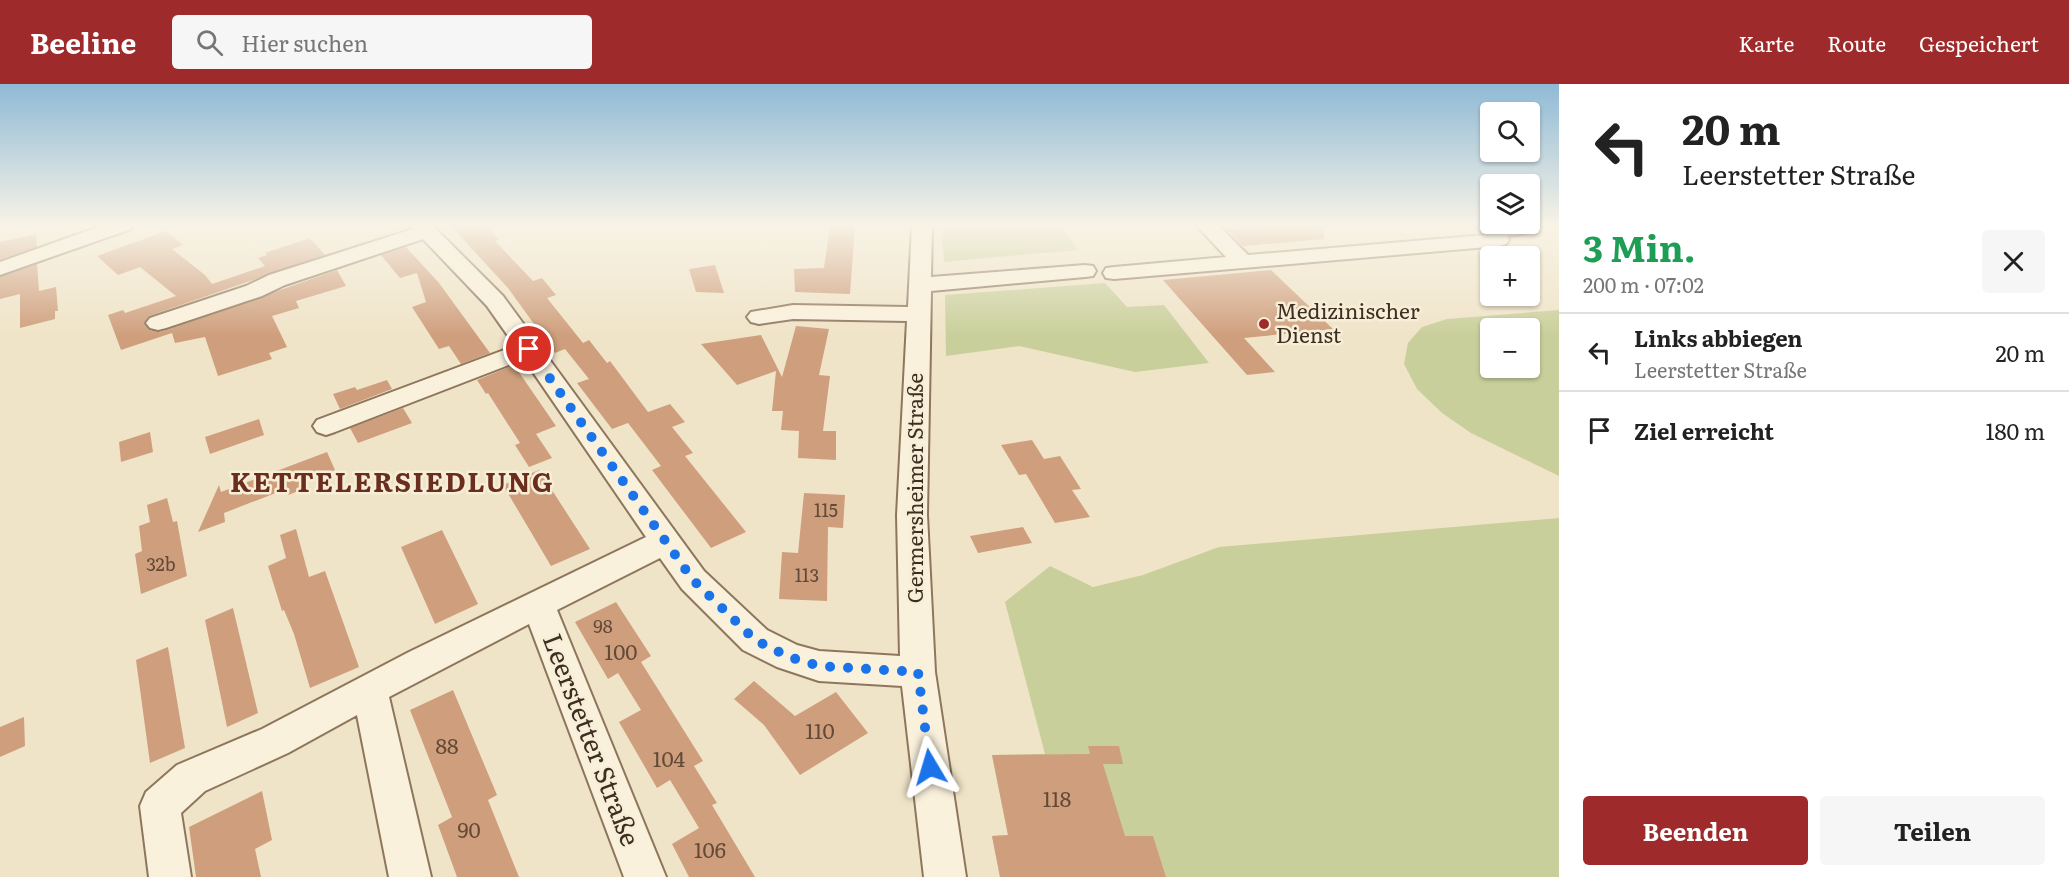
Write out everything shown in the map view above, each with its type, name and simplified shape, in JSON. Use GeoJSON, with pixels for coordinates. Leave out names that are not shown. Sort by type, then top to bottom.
{"type":"FeatureCollection","features":[{"type":"Feature","properties":{"kind":"street"},"geometry":{"type":"LineString","coordinates":[[0,269],[20,262]]}},
{"type":"Feature","properties":{"kind":"street"},"geometry":{"type":"LineString","coordinates":[[158,323],[254,291],[328,262]]}},
{"type":"Feature","properties":{"kind":"street"},"geometry":{"type":"LineString","coordinates":[[459,262],[495,301],[693,580],[755,640],[789,657],[819,666],[918,672]]}},
{"type":"Feature","properties":{"kind":"street","name":"Germersheimer Straße"},"geometry":{"type":"LineString","coordinates":[[920,262],[912,515],[918,672],[945,877]]}},
{"type":"Feature","properties":{"kind":"street"},"geometry":{"type":"LineString","coordinates":[[1114,273],[1255,262]]}},
{"type":"Feature","properties":{"kind":"street"},"geometry":{"type":"LineString","coordinates":[[759,317],[919,299],[1085,271]]}},
{"type":"Feature","properties":{"kind":"street"},"geometry":{"type":"LineString","coordinates":[[326,426],[529,349]]}},
{"type":"Feature","properties":{"kind":"street"},"geometry":{"type":"LineString","coordinates":[[170,877],[160,806],[191,778],[275,741],[369,689],[537,603],[666,541]]}},
{"type":"Feature","properties":{"kind":"street","name":"Leerstetter Straße"},"geometry":{"type":"LineString","coordinates":[[537,603],[645,877]]}},
{"type":"Feature","properties":{"kind":"street"},"geometry":{"type":"LineString","coordinates":[[369,689],[410,877]]}},
{"type":"Feature","properties":{"kind":"green space"},"geometry":{"type":"Polygon","coordinates":[[[1105,283],[1127,307],[1164,305],[1209,363],[1135,372],[1019,346],[946,356],[945,295],[1105,283]]]}},
{"type":"Feature","properties":{"kind":"green space"},"geometry":{"type":"Polygon","coordinates":[[[1559,310],[1559,476],[1471,433],[1442,413],[1417,389],[1404,364],[1408,343],[1422,327],[1447,319],[1559,310]]]}},
{"type":"Feature","properties":{"kind":"green space"},"geometry":{"type":"Polygon","coordinates":[[[1559,518],[1559,877],[1000,877],[992,836],[1008,835],[992,755],[1045,754],[1005,602],[1050,566],[1093,587],[1143,575],[1219,547],[1559,518]]]}},
{"type":"Feature","properties":{"kind":"building"},"geometry":{"type":"Polygon","coordinates":[[[104,262],[189,262],[212,284],[265,266],[262,262],[305,262],[149,316],[144,323],[149,330],[159,332],[337,270],[346,286],[296,301],[299,308],[272,316],[287,347],[269,353],[272,359],[218,376],[205,337],[175,343],[172,333],[121,350],[108,315],[123,310],[125,313],[176,296],[140,267],[118,275],[104,262]]]}},
{"type":"Feature","properties":{"kind":"building"},"geometry":{"type":"Polygon","coordinates":[[[387,262],[420,262],[439,283],[490,353],[461,364],[449,346],[439,349],[412,307],[426,302],[417,273],[400,278],[387,262]]]}},
{"type":"Feature","properties":{"kind":"building"},"geometry":{"type":"Polygon","coordinates":[[[484,262],[515,262],[533,281],[542,278],[556,295],[547,298],[583,343],[589,340],[607,363],[610,361],[648,412],[670,404],[685,422],[672,427],[693,453],[685,456],[746,532],[711,548],[652,470],[661,466],[628,423],[612,429],[577,383],[589,379],[565,349],[555,353],[508,288],[484,262]]]}},
{"type":"Feature","properties":{"kind":"building"},"geometry":{"type":"Polygon","coordinates":[[[825,262],[852,262],[850,294],[795,292],[794,269],[824,268],[825,262]]]}},
{"type":"Feature","properties":{"kind":"building"},"geometry":{"type":"Polygon","coordinates":[[[37,264],[39,291],[56,287],[58,311],[55,311],[55,319],[20,328],[20,294],[0,299],[0,277],[37,264]]]}},
{"type":"Feature","properties":{"kind":"building"},"geometry":{"type":"Polygon","coordinates":[[[715,265],[724,293],[696,292],[689,269],[715,265]]]}},
{"type":"Feature","properties":{"kind":"building","name":"Medizinischer Dienst"},"geometry":{"type":"Polygon","coordinates":[[[1271,270],[1333,329],[1244,338],[1275,372],[1247,375],[1163,280],[1271,270]]]}},
{"type":"Feature","properties":{"kind":"building"},"geometry":{"type":"Polygon","coordinates":[[[796,326],[829,329],[819,375],[830,376],[823,431],[836,431],[836,460],[798,458],[799,431],[781,430],[783,411],[772,411],[776,371],[737,385],[701,344],[761,335],[782,377],[796,326]]]}},
{"type":"Feature","properties":{"kind":"building"},"geometry":{"type":"Polygon","coordinates":[[[514,365],[556,426],[536,434],[552,458],[529,467],[515,445],[520,443],[477,380],[514,365]]]}},
{"type":"Feature","properties":{"kind":"building"},"geometry":{"type":"Polygon","coordinates":[[[387,380],[392,389],[340,409],[333,394],[355,387],[357,390],[387,380]]]}},
{"type":"Feature","properties":{"kind":"building"},"geometry":{"type":"Polygon","coordinates":[[[403,408],[412,423],[358,443],[350,428],[403,408]]]}},
{"type":"Feature","properties":{"kind":"building"},"geometry":{"type":"Polygon","coordinates":[[[259,419],[264,435],[210,454],[205,437],[259,419]]]}},
{"type":"Feature","properties":{"kind":"building"},"geometry":{"type":"Polygon","coordinates":[[[150,432],[153,452],[121,462],[119,442],[150,432]]]}},
{"type":"Feature","properties":{"kind":"building"},"geometry":{"type":"Polygon","coordinates":[[[1032,440],[1044,459],[1060,456],[1081,489],[1072,490],[1090,517],[1055,523],[1026,474],[1019,475],[1001,445],[1032,440]]]}},
{"type":"Feature","properties":{"kind":"building"},"geometry":{"type":"Polygon","coordinates":[[[327,452],[335,470],[303,482],[306,488],[288,495],[286,489],[224,513],[225,522],[198,532],[219,485],[221,492],[327,452]]]}},
{"type":"Feature","properties":{"kind":"building"},"geometry":{"type":"Polygon","coordinates":[[[539,470],[590,549],[551,566],[503,485],[539,470]]]}},
{"type":"Feature","properties":{"kind":"building"},"geometry":{"type":"Polygon","coordinates":[[[804,493],[845,495],[843,528],[828,527],[827,601],[779,599],[782,552],[798,553],[804,493]]]}},
{"type":"Feature","properties":{"kind":"building"},"geometry":{"type":"Polygon","coordinates":[[[167,498],[173,522],[177,521],[187,576],[141,594],[135,554],[142,551],[139,526],[150,522],[147,505],[167,498]]]}},
{"type":"Feature","properties":{"kind":"building"},"geometry":{"type":"Polygon","coordinates":[[[1023,527],[1032,543],[978,553],[970,536],[1023,527]]]}},
{"type":"Feature","properties":{"kind":"building"},"geometry":{"type":"Polygon","coordinates":[[[296,529],[309,577],[325,571],[359,667],[310,688],[294,634],[284,610],[282,611],[268,566],[286,558],[280,535],[296,529]]]}},
{"type":"Feature","properties":{"kind":"building"},"geometry":{"type":"Polygon","coordinates":[[[442,530],[478,604],[435,624],[401,547],[442,530]]]}},
{"type":"Feature","properties":{"kind":"building"},"geometry":{"type":"Polygon","coordinates":[[[616,602],[651,656],[641,662],[703,761],[694,766],[717,803],[712,805],[755,877],[689,877],[672,844],[699,828],[670,780],[657,788],[619,722],[641,710],[618,673],[608,679],[575,622],[616,602]]]}},
{"type":"Feature","properties":{"kind":"building"},"geometry":{"type":"Polygon","coordinates":[[[233,608],[258,713],[227,727],[205,620],[233,608]]]}},
{"type":"Feature","properties":{"kind":"building"},"geometry":{"type":"Polygon","coordinates":[[[168,647],[185,748],[150,763],[136,660],[168,647]]]}},
{"type":"Feature","properties":{"kind":"building"},"geometry":{"type":"Polygon","coordinates":[[[754,681],[795,716],[836,692],[868,733],[800,775],[764,725],[734,699],[754,681]]]}},
{"type":"Feature","properties":{"kind":"building"},"geometry":{"type":"Polygon","coordinates":[[[453,690],[497,795],[488,800],[519,877],[457,877],[438,825],[452,817],[410,710],[453,690]]]}},
{"type":"Feature","properties":{"kind":"building"},"geometry":{"type":"Polygon","coordinates":[[[24,717],[25,746],[0,757],[0,727],[24,717]]]}},
{"type":"Feature","properties":{"kind":"building"},"geometry":{"type":"Polygon","coordinates":[[[1088,746],[1119,746],[1123,764],[1103,764],[1125,836],[1153,836],[1166,877],[1000,877],[992,836],[1008,835],[992,755],[1090,754],[1088,746]]]}},
{"type":"Feature","properties":{"kind":"building"},"geometry":{"type":"Polygon","coordinates":[[[262,791],[272,840],[255,849],[261,877],[196,877],[189,827],[262,791]]]}},
{"type":"Feature","properties":{"kind":"place","name":"Medizinischer Dienst"},"geometry":{"type":"Point","coordinates":[1264,324]}},
{"type":"Feature","properties":{"kind":"district","name":"KETTELERSIEDLUNG"},"geometry":{"type":"Point","coordinates":[392,483]}},
{"type":"Feature","properties":{"kind":"route"},"geometry":{"type":"LineString","coordinates":[[529,349],[693,580],[755,640],[789,657],[819,666],[853,670],[918,672],[930,767]]}}]}
